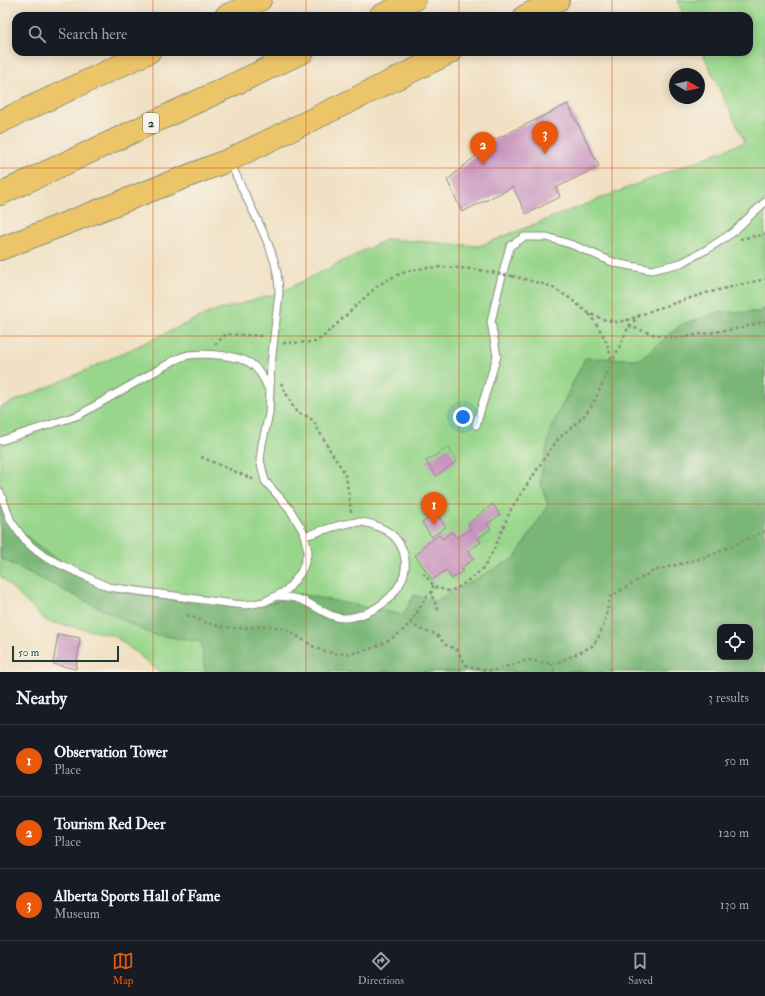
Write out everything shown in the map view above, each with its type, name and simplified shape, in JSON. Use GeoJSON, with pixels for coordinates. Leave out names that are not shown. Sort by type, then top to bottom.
{"type":"FeatureCollection","features":[{"type":"Feature","properties":{"kind":"highway"},"geometry":{"type":"LineString","coordinates":[[234,12],[260,0]]}},
{"type":"Feature","properties":{"kind":"highway"},"geometry":{"type":"LineString","coordinates":[[388,12],[414,0]]}},
{"type":"Feature","properties":{"kind":"highway"},"geometry":{"type":"LineString","coordinates":[[533,12],[558,0]]}},
{"type":"Feature","properties":{"kind":"highway"},"geometry":{"type":"LineString","coordinates":[[0,122],[140,56]]}},
{"type":"Feature","properties":{"kind":"highway","name":"2"},"geometry":{"type":"LineString","coordinates":[[0,194],[294,56]]}},
{"type":"Feature","properties":{"kind":"highway"},"geometry":{"type":"LineString","coordinates":[[0,249],[229,160],[443,56]]}},
{"type":"Feature","properties":{"kind":"lane"},"geometry":{"type":"LineString","coordinates":[[0,492],[11,521],[23,538],[32,547],[45,557],[108,587],[246,605],[264,602],[277,596],[296,580],[304,565],[308,551],[305,536],[300,525],[288,508],[268,486],[263,476],[260,460],[260,452],[268,414],[279,282],[277,268],[269,245],[229,160]]}},
{"type":"Feature","properties":{"kind":"lane"},"geometry":{"type":"LineString","coordinates":[[476,425],[497,356],[491,322],[510,246],[524,237],[547,237],[573,245],[615,263],[652,270],[681,263],[706,250],[732,234],[765,202]]}},
{"type":"Feature","properties":{"kind":"lane"},"geometry":{"type":"LineString","coordinates":[[0,441],[80,415],[180,358],[190,355],[206,354],[237,358],[250,364],[259,372],[269,390]]}},
{"type":"Feature","properties":{"kind":"lane"},"geometry":{"type":"LineString","coordinates":[[277,596],[300,599],[329,614],[343,618],[352,617],[368,612],[387,600],[397,589],[403,578],[406,563],[403,550],[396,538],[383,529],[366,523],[353,523],[341,525],[305,536]]}},
{"type":"Feature","properties":{"kind":"path"},"geometry":{"type":"LineString","coordinates":[[206,354],[226,334],[274,337],[281,343],[315,342],[323,337],[383,282],[398,274],[422,268],[443,267],[480,270],[512,276],[550,286],[568,297],[587,312],[594,320],[607,344],[611,356],[610,368]]}},
{"type":"Feature","properties":{"kind":"path"},"geometry":{"type":"LineString","coordinates":[[587,312],[602,319],[617,322],[628,320],[653,310],[706,293],[765,279]]}},
{"type":"Feature","properties":{"kind":"path"},"geometry":{"type":"LineString","coordinates":[[423,573],[433,585],[439,589],[451,590],[462,585],[484,568],[511,509],[554,444],[583,417],[593,404],[629,326],[639,316]]}},
{"type":"Feature","properties":{"kind":"path"},"geometry":{"type":"LineString","coordinates":[[629,326],[652,334],[677,338],[741,328],[765,321]]}},
{"type":"Feature","properties":{"kind":"path"},"geometry":{"type":"LineString","coordinates":[[271,364],[294,409],[298,413],[312,420],[344,472],[347,482],[353,523]]}},
{"type":"Feature","properties":{"kind":"path"},"geometry":{"type":"LineString","coordinates":[[201,457],[268,486]]}},
{"type":"Feature","properties":{"kind":"path"},"geometry":{"type":"LineString","coordinates":[[410,623],[424,631],[436,634],[446,645],[456,649],[466,665],[469,667],[492,670],[528,660],[545,664],[558,663],[591,647],[601,634],[610,597],[653,571],[707,557],[765,531]]}},
{"type":"Feature","properties":{"kind":"path"},"geometry":{"type":"LineString","coordinates":[[433,585],[431,594],[438,609]]}},
{"type":"Feature","properties":{"kind":"path"},"geometry":{"type":"LineString","coordinates":[[187,615],[210,624],[228,628],[262,626],[282,628],[325,651],[342,653],[362,652],[380,646],[396,636],[410,623],[427,596],[431,594]]}},
{"type":"Feature","properties":{"kind":"path"},"geometry":{"type":"LineString","coordinates":[[551,663],[554,672]]}},
{"type":"Feature","properties":{"kind":"green space"},"geometry":{"type":"Polygon","coordinates":[[[677,0],[765,0],[765,672],[160,672],[115,636],[46,621],[0,576],[0,407],[65,380],[209,313],[279,293],[387,239],[479,246],[745,142],[704,56],[753,56],[753,12],[682,12],[677,0]]]}},
{"type":"Feature","properties":{"kind":"green space"},"geometry":{"type":"Polygon","coordinates":[[[765,308],[765,672],[205,672],[201,642],[151,634],[0,558],[0,505],[14,527],[81,578],[112,590],[213,606],[263,605],[301,594],[403,615],[414,595],[435,601],[515,558],[548,505],[540,481],[551,428],[585,358],[640,359],[682,324],[720,312],[760,312],[765,308]]]}},
{"type":"Feature","properties":{"kind":"building"},"geometry":{"type":"Polygon","coordinates":[[[568,104],[599,166],[556,188],[560,197],[526,214],[513,187],[462,212],[447,180],[483,150],[490,142],[568,104]]]}},
{"type":"Feature","properties":{"kind":"building"},"geometry":{"type":"Polygon","coordinates":[[[448,447],[457,461],[436,476],[426,461],[448,447]]]}},
{"type":"Feature","properties":{"kind":"building"},"geometry":{"type":"Polygon","coordinates":[[[493,504],[500,515],[487,524],[491,529],[478,538],[481,542],[468,551],[474,559],[461,568],[463,571],[452,579],[446,570],[432,580],[415,555],[422,550],[421,548],[439,535],[442,539],[452,532],[457,538],[471,529],[468,524],[493,504]]]}},
{"type":"Feature","properties":{"kind":"building"},"geometry":{"type":"Polygon","coordinates":[[[436,513],[446,527],[432,537],[422,523],[436,513]]]}},
{"type":"Feature","properties":{"kind":"building"},"geometry":{"type":"Polygon","coordinates":[[[58,634],[80,638],[76,669],[53,664],[58,634]]]}},
{"type":"Feature","properties":{"kind":"place","name":"Alberta Sports Hall of Fame"},"geometry":{"type":"Point","coordinates":[545,154]}},
{"type":"Feature","properties":{"kind":"place","name":"Tourism Red Deer"},"geometry":{"type":"Point","coordinates":[483,165]}},
{"type":"Feature","properties":{"kind":"place","name":"Observation Tower"},"geometry":{"type":"Point","coordinates":[434,525]}}]}
